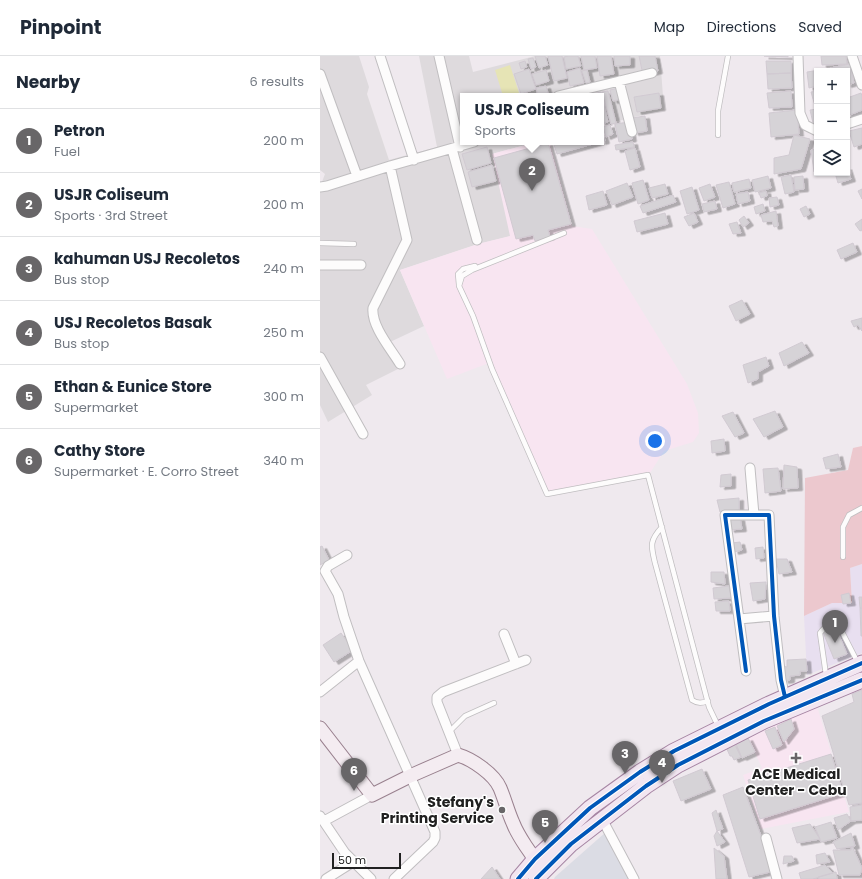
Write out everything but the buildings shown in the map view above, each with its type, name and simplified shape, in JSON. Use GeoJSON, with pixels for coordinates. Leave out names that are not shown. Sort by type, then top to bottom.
{"type":"FeatureCollection","features":[{"type":"Feature","properties":{"kind":"main road"},"geometry":{"type":"LineString","coordinates":[[518,879],[538,869],[646,786],[722,734],[785,697],[860,663]]}},
{"type":"Feature","properties":{"kind":"main road"},"geometry":{"type":"LineString","coordinates":[[538,869],[590,808],[640,772],[674,751],[764,721],[862,680]]}},
{"type":"Feature","properties":{"kind":"street"},"geometry":{"type":"LineString","coordinates":[[380,56],[414,160]]}},
{"type":"Feature","properties":{"kind":"street"},"geometry":{"type":"LineString","coordinates":[[439,56],[456,148],[477,240]]}},
{"type":"Feature","properties":{"kind":"street"},"geometry":{"type":"LineString","coordinates":[[798,56],[800,112],[805,125],[814,130]]}},
{"type":"Feature","properties":{"kind":"street"},"geometry":{"type":"LineString","coordinates":[[852,56],[862,85]]}},
{"type":"Feature","properties":{"kind":"street"},"geometry":{"type":"LineString","coordinates":[[570,93],[652,73]]}},
{"type":"Feature","properties":{"kind":"street"},"geometry":{"type":"LineString","coordinates":[[320,74],[357,176]]}},
{"type":"Feature","properties":{"kind":"street"},"geometry":{"type":"LineString","coordinates":[[620,81],[632,132]]}},
{"type":"Feature","properties":{"kind":"street"},"geometry":{"type":"LineString","coordinates":[[850,123],[862,119]]}},
{"type":"Feature","properties":{"kind":"street"},"geometry":{"type":"LineString","coordinates":[[320,187],[465,145]]}},
{"type":"Feature","properties":{"kind":"street"},"geometry":{"type":"LineString","coordinates":[[390,166],[407,240],[373,308],[372,315],[400,364]]}},
{"type":"Feature","properties":{"kind":"street"},"geometry":{"type":"LineString","coordinates":[[320,265],[361,265]]}},
{"type":"Feature","properties":{"kind":"street"},"geometry":{"type":"LineString","coordinates":[[320,357],[363,434]]}},
{"type":"Feature","properties":{"kind":"street"},"geometry":{"type":"LineString","coordinates":[[750,468],[754,515]]}},
{"type":"Feature","properties":{"kind":"street"},"geometry":{"type":"LineString","coordinates":[[746,671],[724,515],[769,516],[774,616],[781,680],[785,697]]}},
{"type":"Feature","properties":{"kind":"street"},"geometry":{"type":"LineString","coordinates":[[346,555],[328,566],[325,571],[338,594],[359,661],[435,832],[436,838],[434,842],[394,879]]}},
{"type":"Feature","properties":{"kind":"street"},"geometry":{"type":"LineString","coordinates":[[739,619],[774,616]]}},
{"type":"Feature","properties":{"kind":"street"},"geometry":{"type":"LineString","coordinates":[[504,634],[516,664]]}},
{"type":"Feature","properties":{"kind":"street"},"geometry":{"type":"LineString","coordinates":[[458,755],[436,702],[437,697],[443,692],[526,660]]}},
{"type":"Feature","properties":{"kind":"street"},"geometry":{"type":"LineString","coordinates":[[320,692],[359,661]]}},
{"type":"Feature","properties":{"kind":"street"},"geometry":{"type":"LineString","coordinates":[[320,728],[372,795]]}},
{"type":"Feature","properties":{"kind":"street"},"geometry":{"type":"LineString","coordinates":[[371,879],[345,853],[322,818],[458,755],[466,757],[486,771],[500,786],[513,825],[538,869]]}},
{"type":"Feature","properties":{"kind":"street"},"geometry":{"type":"LineString","coordinates":[[602,819],[634,879]]}},
{"type":"Feature","properties":{"kind":"street"},"geometry":{"type":"LineString","coordinates":[[766,838],[777,879]]}},
{"type":"Feature","properties":{"kind":"street"},"geometry":{"type":"LineString","coordinates":[[326,879],[353,862]]}},
{"type":"Feature","properties":{"kind":"lane"},"geometry":{"type":"LineString","coordinates":[[718,135],[718,111],[728,56]]}},
{"type":"Feature","properties":{"kind":"lane"},"geometry":{"type":"LineString","coordinates":[[564,233],[472,270],[462,276],[459,286],[492,369],[547,494],[648,475],[709,707],[722,734]]}},
{"type":"Feature","properties":{"kind":"lane"},"geometry":{"type":"LineString","coordinates":[[320,244],[354,244]]}},
{"type":"Feature","properties":{"kind":"lane"},"geometry":{"type":"LineString","coordinates":[[843,557],[843,527],[849,515],[862,508]]}},
{"type":"Feature","properties":{"kind":"lane"},"geometry":{"type":"LineString","coordinates":[[662,527],[653,538],[651,544],[655,563],[692,700],[696,703],[708,701]]}},
{"type":"Feature","properties":{"kind":"lane"},"geometry":{"type":"LineString","coordinates":[[827,679],[820,633],[824,628],[833,624],[839,626],[860,663]]}},
{"type":"Feature","properties":{"kind":"lane"},"geometry":{"type":"LineString","coordinates":[[841,639],[846,640]]}},
{"type":"Feature","properties":{"kind":"lane"},"geometry":{"type":"LineString","coordinates":[[822,648],[828,644]]}},
{"type":"Feature","properties":{"kind":"lane"},"geometry":{"type":"LineString","coordinates":[[448,732],[465,716],[494,703]]}},
{"type":"Feature","properties":{"kind":"shaded area"},"geometry":{"type":"Polygon","coordinates":[[[320,56],[359,56],[369,87],[367,94],[389,160],[437,147],[419,56],[469,56],[473,72],[535,56],[660,56],[664,110],[604,124],[604,93],[460,93],[460,145],[525,145],[492,154],[511,236],[478,244],[400,270],[424,326],[390,342],[402,367],[366,385],[372,395],[328,422],[320,405],[320,187],[325,174],[320,170],[320,56]]]}},
{"type":"Feature","properties":{"kind":"shaded area"},"geometry":{"type":"Polygon","coordinates":[[[510,65],[519,93],[502,93],[495,70],[510,65]]]}},
{"type":"Feature","properties":{"kind":"shaded area"},"geometry":{"type":"Polygon","coordinates":[[[525,145],[551,145],[572,226],[592,229],[687,384],[698,413],[699,433],[693,442],[664,451],[650,473],[547,494],[489,363],[447,379],[400,270],[478,244],[510,236],[492,154],[525,145]]]}},
{"type":"Feature","properties":{"kind":"shaded area"},"geometry":{"type":"Polygon","coordinates":[[[862,446],[862,564],[850,568],[852,603],[832,603],[804,616],[805,478],[848,470],[853,448],[862,446]]]}},
{"type":"Feature","properties":{"kind":"shaded area"},"geometry":{"type":"Polygon","coordinates":[[[862,564],[862,653],[807,675],[804,616],[832,603],[852,602],[850,568],[862,564]]]}},
{"type":"Feature","properties":{"kind":"shaded area","name":"ACE Medical Center - Cebu"},"geometry":{"type":"Polygon","coordinates":[[[817,706],[849,812],[761,829],[743,775],[762,768],[748,738],[817,706]]]}},
{"type":"Feature","properties":{"kind":"shaded area"},"geometry":{"type":"Polygon","coordinates":[[[606,832],[631,879],[554,879],[555,877],[606,832]]]}},
{"type":"Feature","properties":{"kind":"cycle path"},"geometry":{"type":"LineString","coordinates":[[746,671],[725,515],[769,515],[774,616],[781,680],[785,697]]}},
{"type":"Feature","properties":{"kind":"cycle path"},"geometry":{"type":"LineString","coordinates":[[518,879],[535,859],[590,808],[640,772],[674,751],[769,704],[862,663]]}},
{"type":"Feature","properties":{"kind":"cycle path"},"geometry":{"type":"LineString","coordinates":[[536,879],[571,844],[646,786],[678,765],[764,721],[862,680]]}},
{"type":"Feature","properties":{"kind":"place","name":"USJR Coliseum"},"geometry":{"type":"Point","coordinates":[532,191]}},
{"type":"Feature","properties":{"kind":"place","name":"Petron"},"geometry":{"type":"Point","coordinates":[835,643]}},
{"type":"Feature","properties":{"kind":"place","name":"ACE Medical Center - Cebu"},"geometry":{"type":"Point","coordinates":[796,758]}},
{"type":"Feature","properties":{"kind":"place","name":"kahuman USJ Recoletos"},"geometry":{"type":"Point","coordinates":[625,774]}},
{"type":"Feature","properties":{"kind":"place","name":"USJ Recoletos Basak"},"geometry":{"type":"Point","coordinates":[662,783]}},
{"type":"Feature","properties":{"kind":"place","name":"Cathy Store"},"geometry":{"type":"Point","coordinates":[354,791]}},
{"type":"Feature","properties":{"kind":"place","name":"Stefany's Printing Service"},"geometry":{"type":"Point","coordinates":[502,810]}},
{"type":"Feature","properties":{"kind":"place","name":"Ethan & Eunice Store"},"geometry":{"type":"Point","coordinates":[545,843]}}]}
